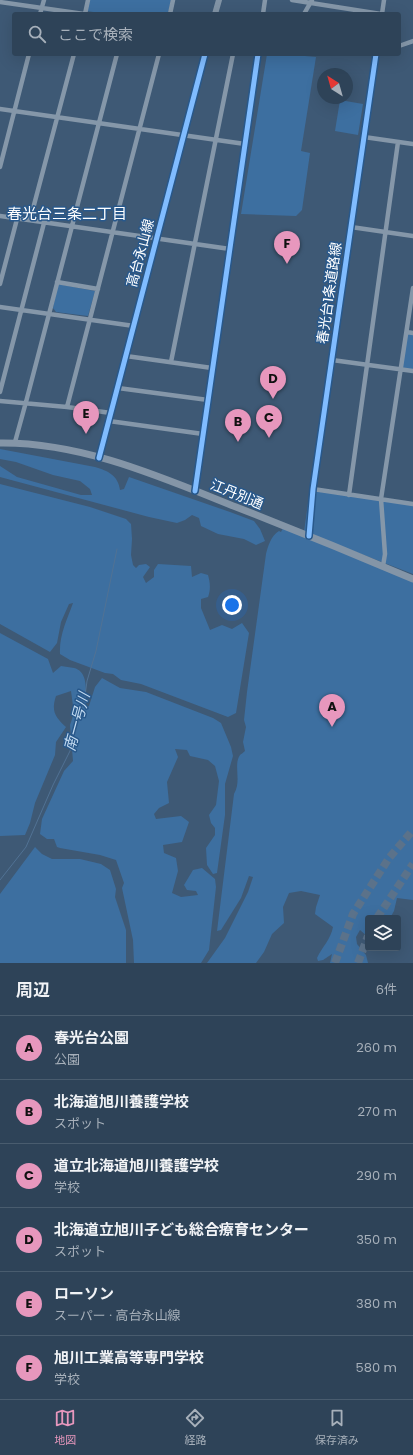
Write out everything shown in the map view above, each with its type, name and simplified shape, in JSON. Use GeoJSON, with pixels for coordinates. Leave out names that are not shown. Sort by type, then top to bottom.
{"type":"FeatureCollection","features":[{"type":"Feature","properties":{"kind":"main road","name":"江丹別通"},"geometry":{"type":"LineString","coordinates":[[0,442],[15,442],[59,448],[134,467],[413,579]]}},
{"type":"Feature","properties":{"kind":"street"},"geometry":{"type":"LineString","coordinates":[[41,12],[44,0]]}},
{"type":"Feature","properties":{"kind":"street"},"geometry":{"type":"LineString","coordinates":[[85,12],[88,0]]}},
{"type":"Feature","properties":{"kind":"street"},"geometry":{"type":"LineString","coordinates":[[170,12],[173,0]]}},
{"type":"Feature","properties":{"kind":"street"},"geometry":{"type":"LineString","coordinates":[[216,12],[219,0]]}},
{"type":"Feature","properties":{"kind":"street"},"geometry":{"type":"LineString","coordinates":[[263,12],[265,0]]}},
{"type":"Feature","properties":{"kind":"street"},"geometry":{"type":"LineString","coordinates":[[292,0],[369,12]]}},
{"type":"Feature","properties":{"kind":"street"},"geometry":{"type":"LineString","coordinates":[[381,12],[384,0]]}},
{"type":"Feature","properties":{"kind":"street"},"geometry":{"type":"LineString","coordinates":[[0,2],[70,12]]}},
{"type":"Feature","properties":{"kind":"street"},"geometry":{"type":"LineString","coordinates":[[305,12],[311,2]]}},
{"type":"Feature","properties":{"kind":"street"},"geometry":{"type":"LineString","coordinates":[[401,45],[413,41]]}},
{"type":"Feature","properties":{"kind":"street"},"geometry":{"type":"LineString","coordinates":[[0,167],[29,56]]}},
{"type":"Feature","properties":{"kind":"street"},"geometry":{"type":"LineString","coordinates":[[30,220],[73,56]]}},
{"type":"Feature","properties":{"kind":"street"},"geometry":{"type":"LineString","coordinates":[[15,442],[116,56]]}},
{"type":"Feature","properties":{"kind":"street"},"geometry":{"type":"LineString","coordinates":[[67,406],[158,56]]}},
{"type":"Feature","properties":{"kind":"street","name":"高台永山線"},"geometry":{"type":"LineString","coordinates":[[98,458],[118,388],[203,56]]}},
{"type":"Feature","properties":{"kind":"street"},"geometry":{"type":"LineString","coordinates":[[171,362],[233,56]]}},
{"type":"Feature","properties":{"kind":"street"},"geometry":{"type":"LineString","coordinates":[[195,491],[258,56]]}},
{"type":"Feature","properties":{"kind":"street","name":"春光台1条道路線"},"geometry":{"type":"LineString","coordinates":[[309,536],[313,489],[376,56]]}},
{"type":"Feature","properties":{"kind":"street"},"geometry":{"type":"LineString","coordinates":[[0,109],[245,144]]}},
{"type":"Feature","properties":{"kind":"street"},"geometry":{"type":"LineString","coordinates":[[364,137],[413,144]]}},
{"type":"Feature","properties":{"kind":"street"},"geometry":{"type":"LineString","coordinates":[[349,495],[398,142]]}},
{"type":"Feature","properties":{"kind":"street"},"geometry":{"type":"LineString","coordinates":[[0,216],[230,249]]}},
{"type":"Feature","properties":{"kind":"street"},"geometry":{"type":"LineString","coordinates":[[0,284],[17,219]]}},
{"type":"Feature","properties":{"kind":"street"},"geometry":{"type":"LineString","coordinates":[[0,392],[44,223]]}},
{"type":"Feature","properties":{"kind":"street"},"geometry":{"type":"LineString","coordinates":[[351,227],[413,236]]}},
{"type":"Feature","properties":{"kind":"street"},"geometry":{"type":"LineString","coordinates":[[57,282],[98,289]]}},
{"type":"Feature","properties":{"kind":"street"},"geometry":{"type":"LineString","coordinates":[[383,566],[385,554],[381,499],[402,370],[413,288]]}},
{"type":"Feature","properties":{"kind":"street"},"geometry":{"type":"LineString","coordinates":[[0,307],[134,326]]}},
{"type":"Feature","properties":{"kind":"street"},"geometry":{"type":"LineString","coordinates":[[407,332],[413,333]]}},
{"type":"Feature","properties":{"kind":"street"},"geometry":{"type":"LineString","coordinates":[[126,356],[212,368]]}},
{"type":"Feature","properties":{"kind":"street"},"geometry":{"type":"LineString","coordinates":[[332,360],[413,371]]}},
{"type":"Feature","properties":{"kind":"street"},"geometry":{"type":"LineString","coordinates":[[118,388],[208,400]]}},
{"type":"Feature","properties":{"kind":"street"},"geometry":{"type":"LineString","coordinates":[[0,401],[67,406],[111,413]]}},
{"type":"Feature","properties":{"kind":"street"},"geometry":{"type":"LineString","coordinates":[[109,421],[203,434]]}},
{"type":"Feature","properties":{"kind":"street"},"geometry":{"type":"LineString","coordinates":[[313,489],[413,504]]}},
{"type":"Feature","properties":{"kind":"shaded area"},"geometry":{"type":"Polygon","coordinates":[[[89,0],[171,0],[168,12],[86,11],[89,0]]]}},
{"type":"Feature","properties":{"kind":"shaded area"},"geometry":{"type":"Polygon","coordinates":[[[267,56],[316,57],[301,151],[310,153],[302,210],[296,216],[241,214],[267,56]]]}},
{"type":"Feature","properties":{"kind":"shaded area"},"geometry":{"type":"Polygon","coordinates":[[[353,102],[363,104],[358,135],[335,131],[339,104],[353,104],[353,102]]]}},
{"type":"Feature","properties":{"kind":"shaded area"},"geometry":{"type":"Polygon","coordinates":[[[58,284],[95,291],[88,316],[56,312],[53,308],[58,284]]]}},
{"type":"Feature","properties":{"kind":"shaded area"},"geometry":{"type":"Polygon","coordinates":[[[407,332],[413,333],[413,371],[402,370],[407,332]]]}},
{"type":"Feature","properties":{"kind":"shaded area"},"geometry":{"type":"Polygon","coordinates":[[[0,449],[95,467],[112,474],[119,485],[120,490],[124,489],[129,477],[230,512],[254,521],[260,529],[265,541],[256,545],[244,539],[218,534],[201,526],[199,518],[192,515],[177,523],[149,517],[0,477],[0,466],[17,477],[81,495],[92,495],[90,489],[80,481],[53,475],[16,462],[0,459],[0,449]]]}},
{"type":"Feature","properties":{"kind":"shaded area"},"geometry":{"type":"Polygon","coordinates":[[[0,484],[90,507],[126,519],[131,524],[131,555],[133,565],[136,568],[139,565],[146,564],[150,567],[143,577],[146,583],[154,577],[154,570],[158,564],[191,566],[192,577],[201,573],[208,575],[210,586],[209,594],[208,597],[201,599],[201,608],[210,630],[222,625],[232,629],[242,623],[249,633],[236,713],[228,717],[141,684],[121,680],[113,674],[105,673],[70,660],[60,654],[62,634],[73,603],[69,604],[61,622],[57,643],[50,652],[0,624],[0,484]]]}},
{"type":"Feature","properties":{"kind":"shaded area"},"geometry":{"type":"Polygon","coordinates":[[[310,489],[413,505],[413,574],[304,532],[310,489]]]}},
{"type":"Feature","properties":{"kind":"shaded area"},"geometry":{"type":"Polygon","coordinates":[[[283,528],[413,581],[413,900],[397,898],[392,915],[365,915],[365,934],[360,930],[356,937],[357,944],[366,955],[368,963],[330,963],[332,954],[323,960],[318,961],[317,958],[333,927],[315,914],[320,895],[301,891],[289,893],[283,907],[284,923],[272,934],[264,952],[256,963],[207,963],[225,938],[248,892],[253,877],[249,876],[241,898],[221,930],[217,931],[234,794],[237,784],[237,763],[240,755],[245,751],[243,742],[246,727],[244,720],[266,554],[272,538],[279,531],[281,532],[283,528]]]}},
{"type":"Feature","properties":{"kind":"shaded area"},"geometry":{"type":"Polygon","coordinates":[[[0,633],[48,659],[53,673],[61,666],[79,670],[85,679],[86,708],[89,706],[95,687],[102,678],[120,688],[146,692],[213,718],[221,723],[233,756],[225,784],[225,815],[217,873],[213,874],[207,865],[206,848],[215,835],[215,828],[211,823],[209,815],[216,805],[219,781],[215,766],[208,760],[190,756],[187,750],[175,749],[178,757],[167,782],[169,803],[159,808],[154,814],[156,819],[181,816],[189,822],[182,842],[163,845],[164,853],[176,858],[178,871],[172,893],[181,897],[198,895],[196,891],[187,890],[184,885],[193,870],[202,868],[215,879],[216,887],[209,950],[201,963],[134,963],[133,940],[122,888],[124,883],[116,860],[100,855],[57,847],[54,839],[47,839],[40,834],[42,819],[64,771],[73,761],[70,725],[74,713],[71,691],[56,696],[54,710],[59,720],[66,727],[56,742],[55,755],[35,803],[25,835],[0,836],[0,633]]]}},
{"type":"Feature","properties":{"kind":"shaded area"},"geometry":{"type":"Polygon","coordinates":[[[35,847],[42,854],[52,859],[80,859],[101,864],[110,870],[116,889],[115,897],[126,930],[126,963],[0,963],[0,894],[35,847]]]}},
{"type":"Feature","properties":{"kind":"waterway","name":"南一号川"},"geometry":{"type":"LineString","coordinates":[[0,880],[26,847],[53,785],[70,751],[96,651],[117,549]]}},
{"type":"Feature","properties":{"kind":"tunnel"},"geometry":{"type":"LineString","coordinates":[[335,963],[353,914],[389,858],[413,830]]}},
{"type":"Feature","properties":{"kind":"tunnel"},"geometry":{"type":"LineString","coordinates":[[379,915],[413,864]]}},
{"type":"Feature","properties":{"kind":"tunnel"},"geometry":{"type":"LineString","coordinates":[[358,963],[365,944]]}},
{"type":"Feature","properties":{"kind":"cycle path"},"geometry":{"type":"LineString","coordinates":[[99,458],[204,56]]}},
{"type":"Feature","properties":{"kind":"cycle path"},"geometry":{"type":"LineString","coordinates":[[195,491],[258,56]]}},
{"type":"Feature","properties":{"kind":"cycle path"},"geometry":{"type":"LineString","coordinates":[[309,536],[313,489],[376,56]]}},
{"type":"Feature","properties":{"kind":"place","name":"旭川工業高等専門学校"},"geometry":{"type":"Point","coordinates":[287,264]}},
{"type":"Feature","properties":{"kind":"place","name":"北海道立旭川子ども総合療育センター"},"geometry":{"type":"Point","coordinates":[273,399]}},
{"type":"Feature","properties":{"kind":"place","name":"ローソン"},"geometry":{"type":"Point","coordinates":[86,434]}},
{"type":"Feature","properties":{"kind":"place","name":"道立北海道旭川養護学校"},"geometry":{"type":"Point","coordinates":[269,438]}},
{"type":"Feature","properties":{"kind":"place","name":"北海道旭川養護学校"},"geometry":{"type":"Point","coordinates":[238,442]}},
{"type":"Feature","properties":{"kind":"place","name":"春光台公園"},"geometry":{"type":"Point","coordinates":[332,727]}},
{"type":"Feature","properties":{"kind":"district","name":"春光台三条二丁目"},"geometry":{"type":"Point","coordinates":[67,214]}}]}
